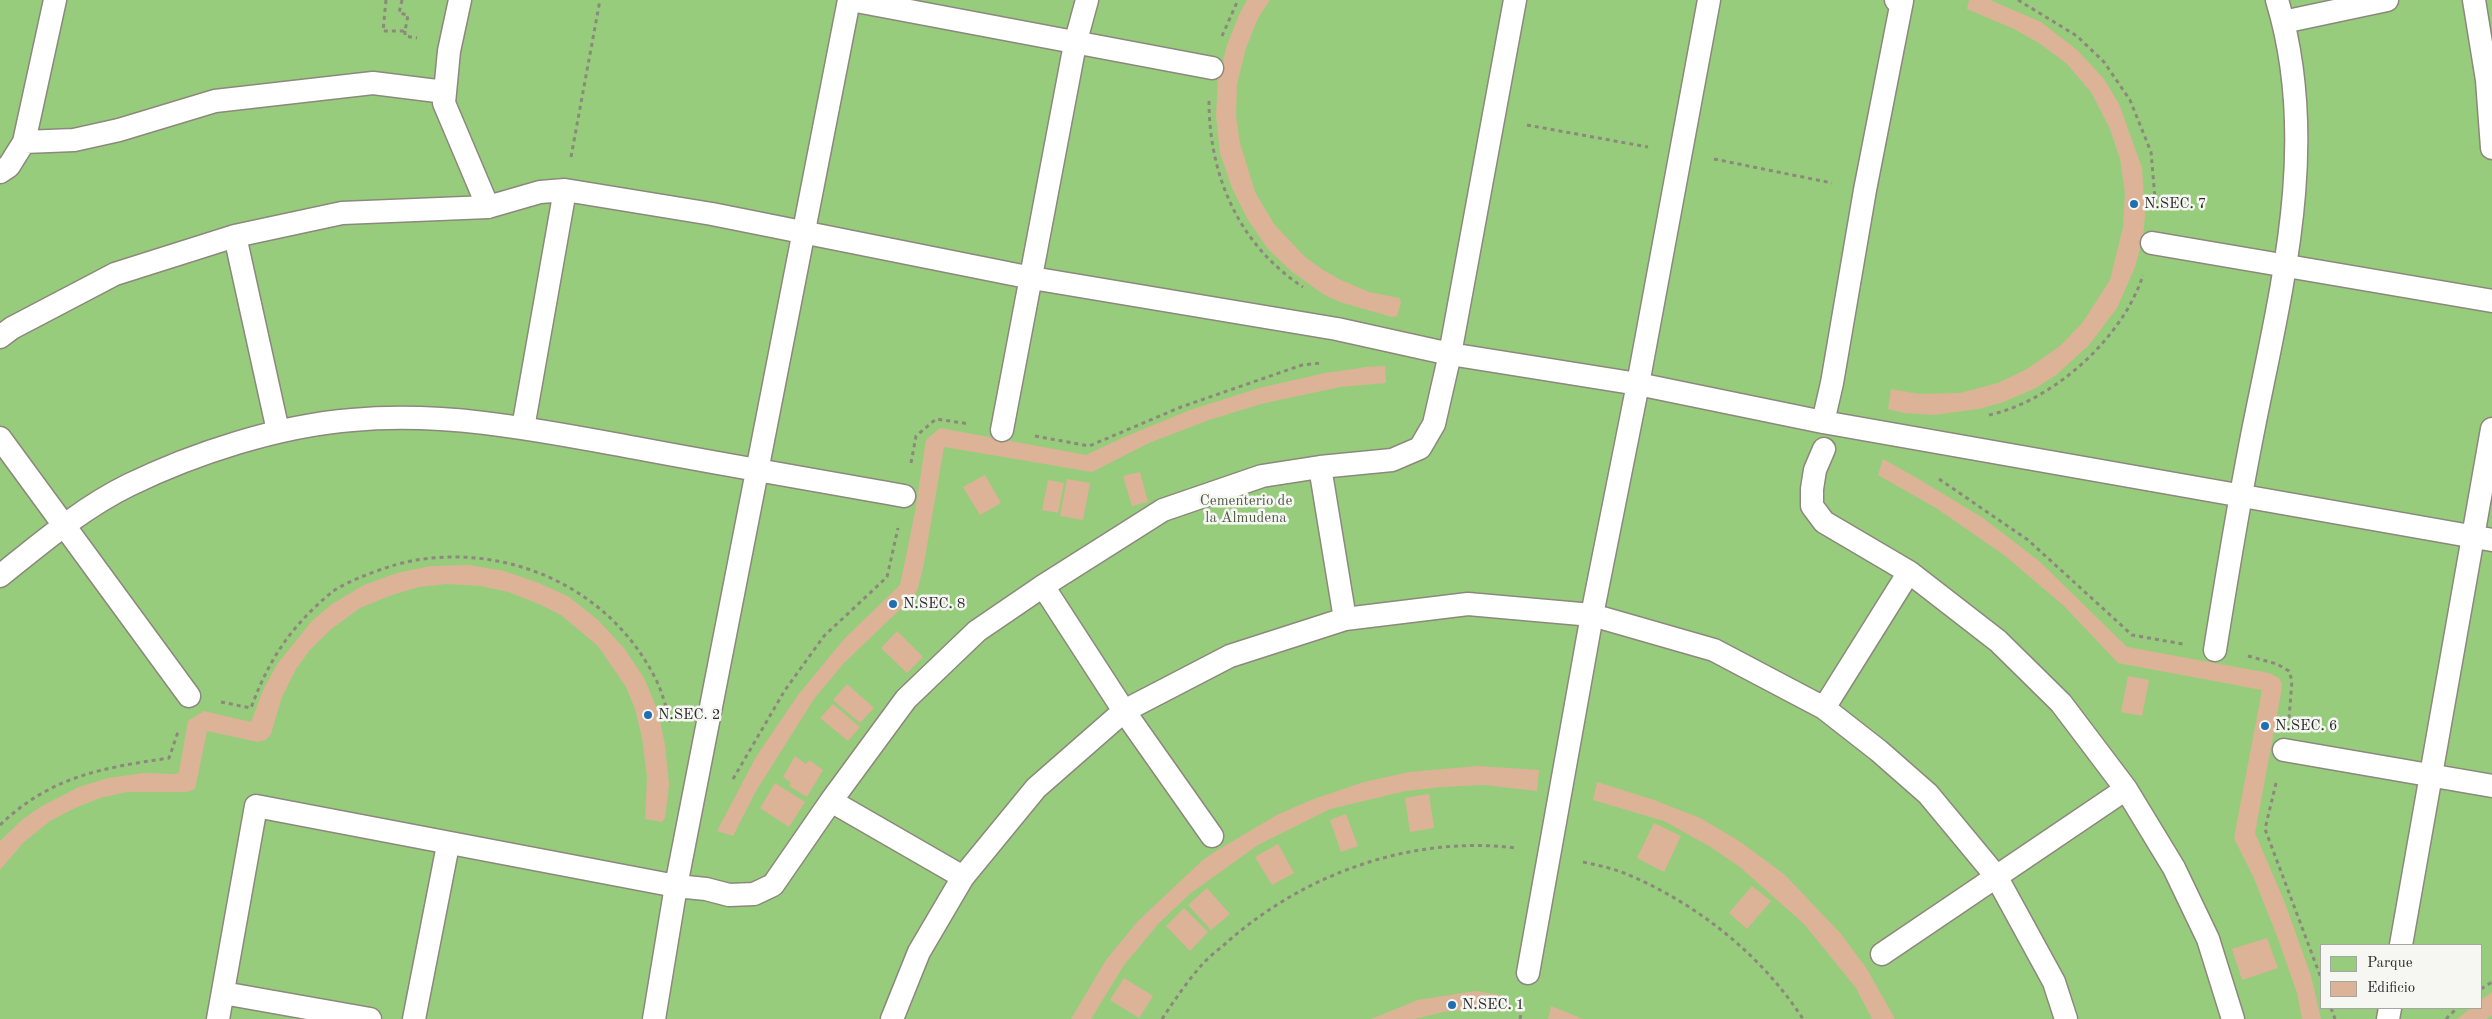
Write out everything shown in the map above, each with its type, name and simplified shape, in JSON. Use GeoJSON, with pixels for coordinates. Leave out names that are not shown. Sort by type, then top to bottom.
{"type":"FeatureCollection","features":[{"type":"Feature","properties":{"kind":"lane"},"geometry":{"type":"LineString","coordinates":[[0,172],[9,166],[24,142],[55,0]]}},
{"type":"Feature","properties":{"kind":"lane"},"geometry":{"type":"LineString","coordinates":[[460,0],[449,51],[444,103],[488,207]]}},
{"type":"Feature","properties":{"kind":"lane"},"geometry":{"type":"LineString","coordinates":[[654,1019],[676,886],[802,231],[850,0],[1075,44],[1212,68]]}},
{"type":"Feature","properties":{"kind":"lane"},"geometry":{"type":"LineString","coordinates":[[1002,430],[1075,44],[1087,0]]}},
{"type":"Feature","properties":{"kind":"lane"},"geometry":{"type":"LineString","coordinates":[[218,1019],[256,806],[676,886],[706,889],[729,895],[754,894],[773,885],[831,801],[906,699],[977,631],[1043,586],[1163,510],[1262,476],[1320,467],[1392,460],[1420,448],[1434,424],[1450,354],[1515,0]]}},
{"type":"Feature","properties":{"kind":"lane"},"geometry":{"type":"LineString","coordinates":[[1528,973],[1592,615],[1638,384],[1709,0]]}},
{"type":"Feature","properties":{"kind":"lane"},"geometry":{"type":"LineString","coordinates":[[1823,422],[1832,383],[1865,190],[1902,1],[1896,0]]}},
{"type":"Feature","properties":{"kind":"lane"},"geometry":{"type":"LineString","coordinates":[[2215,650],[2240,496],[2286,266],[2297,178],[2296,107],[2283,22],[2276,0]]}},
{"type":"Feature","properties":{"kind":"lane"},"geometry":{"type":"LineString","coordinates":[[2283,22],[2387,0]]}},
{"type":"Feature","properties":{"kind":"lane"},"geometry":{"type":"LineString","coordinates":[[2474,0],[2487,80],[2492,148]]}},
{"type":"Feature","properties":{"kind":"lane"},"geometry":{"type":"LineString","coordinates":[[24,142],[74,140],[119,130],[215,101],[373,83],[445,92]]}},
{"type":"Feature","properties":{"kind":"lane"},"geometry":{"type":"LineString","coordinates":[[523,428],[565,190]]}},
{"type":"Feature","properties":{"kind":"lane"},"geometry":{"type":"LineString","coordinates":[[0,337],[12,328],[115,274],[235,236],[342,213],[488,207],[540,192],[565,190],[802,231],[1032,278],[1337,329],[1450,354],[1638,384],[1823,422],[2482,538]]}},
{"type":"Feature","properties":{"kind":"lane"},"geometry":{"type":"LineString","coordinates":[[235,236],[278,430]]}},
{"type":"Feature","properties":{"kind":"lane"},"geometry":{"type":"LineString","coordinates":[[2152,243],[2492,301]]}},
{"type":"Feature","properties":{"kind":"lane"},"geometry":{"type":"LineString","coordinates":[[0,576],[63,526],[128,486],[202,456],[278,430],[353,420],[439,418],[523,428],[904,496]]}},
{"type":"Feature","properties":{"kind":"lane"},"geometry":{"type":"LineString","coordinates":[[2401,944],[2432,776],[2482,538],[2492,429]]}},
{"type":"Feature","properties":{"kind":"lane"},"geometry":{"type":"LineString","coordinates":[[0,438],[189,696]]}},
{"type":"Feature","properties":{"kind":"lane"},"geometry":{"type":"LineString","coordinates":[[1824,449],[1815,470],[1812,506],[1824,522],[1909,572],[1998,641],[2060,703],[2126,788],[2174,868],[2208,939],[2233,1019]]}},
{"type":"Feature","properties":{"kind":"lane"},"geometry":{"type":"LineString","coordinates":[[1320,467],[1345,619]]}},
{"type":"Feature","properties":{"kind":"lane"},"geometry":{"type":"LineString","coordinates":[[1824,708],[1909,572]]}},
{"type":"Feature","properties":{"kind":"lane"},"geometry":{"type":"LineString","coordinates":[[1043,586],[1124,710],[1212,836]]}},
{"type":"Feature","properties":{"kind":"lane"},"geometry":{"type":"LineString","coordinates":[[892,1019],[919,952],[962,877],[1036,788],[1124,710],[1230,656],[1345,619],[1468,604],[1592,615],[1714,650],[1824,708],[1879,751],[1928,794],[1996,876],[2054,982],[2066,1019]]}},
{"type":"Feature","properties":{"kind":"lane"},"geometry":{"type":"LineString","coordinates":[[2284,750],[2492,786]]}},
{"type":"Feature","properties":{"kind":"lane"},"geometry":{"type":"LineString","coordinates":[[1882,954],[2126,788]]}},
{"type":"Feature","properties":{"kind":"lane"},"geometry":{"type":"LineString","coordinates":[[831,801],[962,877]]}},
{"type":"Feature","properties":{"kind":"lane"},"geometry":{"type":"LineString","coordinates":[[414,1019],[448,844]]}},
{"type":"Feature","properties":{"kind":"lane"},"geometry":{"type":"LineString","coordinates":[[223,993],[370,1019]]}},
{"type":"Feature","properties":{"kind":"path"},"geometry":{"type":"LineString","coordinates":[[386,0],[383,32],[405,31],[408,15],[399,13],[402,0]]}},
{"type":"Feature","properties":{"kind":"path"},"geometry":{"type":"LineString","coordinates":[[565,190],[600,0]]}},
{"type":"Feature","properties":{"kind":"path"},"geometry":{"type":"LineString","coordinates":[[1238,0],[1226,24],[1212,68],[1209,127],[1213,149],[1228,199],[1241,224],[1262,253],[1290,278],[1306,289]]}},
{"type":"Feature","properties":{"kind":"path"},"geometry":{"type":"LineString","coordinates":[[1981,417],[2005,411],[2029,401],[2056,385],[2092,354],[2124,313],[2141,281],[2152,243],[2156,210],[2151,152],[2130,100],[2104,62],[2077,36],[2018,0]]}},
{"type":"Feature","properties":{"kind":"path"},"geometry":{"type":"LineString","coordinates":[[732,780],[785,690],[824,636],[887,578],[916,436],[936,419],[1089,446],[1180,407],[1302,365],[1322,362]]}},
{"type":"Feature","properties":{"kind":"path"},"geometry":{"type":"LineString","coordinates":[[1938,478],[2028,540],[2132,635],[2215,650],[2277,664],[2289,671],[2292,681],[2292,698],[2284,750],[2265,829],[2320,975]]}},
{"type":"Feature","properties":{"kind":"path"},"geometry":{"type":"LineString","coordinates":[[0,824],[19,806],[42,791],[69,780],[96,770],[169,758],[189,696],[251,708],[262,677],[289,634],[333,591],[394,564],[436,557],[486,558],[524,566],[574,589],[609,617],[635,648],[658,686],[673,732]]}},
{"type":"Feature","properties":{"kind":"path"},"geometry":{"type":"LineString","coordinates":[[1162,1019],[1201,965],[1265,911],[1303,889],[1342,871],[1382,858],[1425,849],[1466,845],[1550,852],[1622,872],[1696,910],[1749,954],[1774,980],[1803,1019]]}},
{"type":"Feature","properties":{"kind":"path"},"geometry":{"type":"LineString","coordinates":[[2446,1019],[2456,1009]]}},
{"type":"Feature","properties":{"kind":"green space","name":"Cementerio de la Almudena"},"geometry":{"type":"Polygon","coordinates":[[[0,0],[2492,0],[2492,1019],[0,1019],[0,0]]]}},
{"type":"Feature","properties":{"kind":"building"},"geometry":{"type":"Polygon","coordinates":[[[1247,0],[1270,0],[1258,18],[1246,48],[1237,84],[1236,116],[1240,143],[1255,192],[1274,224],[1305,257],[1341,280],[1369,292],[1399,298],[1401,302],[1397,316],[1392,317],[1340,302],[1323,294],[1291,271],[1268,249],[1248,220],[1232,188],[1220,153],[1216,116],[1218,80],[1227,45],[1247,0]]]}},
{"type":"Feature","properties":{"kind":"building","name":"N.SEC. 7"},"geometry":{"type":"Polygon","coordinates":[[[1969,0],[1990,0],[2041,22],[2077,50],[2104,79],[2119,104],[2142,168],[2145,215],[2143,237],[2135,267],[2117,308],[2089,345],[2056,375],[2036,388],[2001,403],[1978,409],[1934,415],[1904,413],[1888,409],[1891,389],[1919,394],[1960,393],[1998,383],[2027,369],[2060,346],[2083,322],[2110,280],[2123,227],[2125,193],[2120,159],[2110,129],[2091,92],[2066,63],[2039,43],[2014,29],[1967,9],[1969,0]]]}},
{"type":"Feature","properties":{"kind":"building","name":"N.SEC. 8"},"geometry":{"type":"Polygon","coordinates":[[[1385,366],[1386,383],[1340,387],[1261,404],[1209,420],[1149,443],[1092,472],[944,447],[924,563],[918,588],[914,596],[843,664],[814,699],[756,791],[733,836],[717,831],[756,757],[798,695],[845,638],[900,585],[915,512],[926,440],[940,428],[1086,455],[1190,410],[1259,388],[1325,373],[1385,366]]]}},
{"type":"Feature","properties":{"kind":"building","name":"N.SEC. 6"},"geometry":{"type":"Polygon","coordinates":[[[1883,459],[1983,518],[2039,561],[2127,647],[2269,673],[2279,678],[2282,684],[2281,693],[2255,833],[2285,903],[2311,976],[2321,1019],[2302,1019],[2297,993],[2277,936],[2253,876],[2234,838],[2262,690],[2118,663],[2064,606],[2004,555],[1936,508],[1878,475],[1883,459]]]}},
{"type":"Feature","properties":{"kind":"building"},"geometry":{"type":"Polygon","coordinates":[[[1140,472],[1148,502],[1132,506],[1123,476],[1140,472]]]}},
{"type":"Feature","properties":{"kind":"building"},"geometry":{"type":"Polygon","coordinates":[[[985,475],[1001,503],[980,515],[963,487],[985,475]]]}},
{"type":"Feature","properties":{"kind":"building"},"geometry":{"type":"Polygon","coordinates":[[[1067,479],[1090,483],[1083,520],[1060,516],[1067,479]]]}},
{"type":"Feature","properties":{"kind":"building"},"geometry":{"type":"Polygon","coordinates":[[[1048,480],[1064,483],[1058,513],[1042,510],[1048,480]]]}},
{"type":"Feature","properties":{"kind":"building","name":"N.SEC. 2"},"geometry":{"type":"Polygon","coordinates":[[[469,565],[504,571],[539,583],[569,597],[598,620],[624,648],[644,678],[658,711],[665,745],[669,785],[665,818],[662,822],[645,819],[647,777],[642,737],[635,709],[626,687],[598,646],[561,615],[539,604],[508,592],[481,586],[447,584],[419,587],[392,595],[360,608],[330,630],[310,650],[296,669],[282,697],[271,734],[266,740],[258,742],[207,731],[195,789],[187,792],[127,792],[100,798],[75,808],[50,821],[23,843],[0,870],[0,841],[23,819],[42,806],[79,787],[108,778],[144,773],[175,774],[179,772],[188,721],[204,711],[251,722],[264,688],[278,663],[312,621],[332,604],[364,585],[397,573],[431,566],[469,565]]]}},
{"type":"Feature","properties":{"kind":"building"},"geometry":{"type":"Polygon","coordinates":[[[897,631],[923,657],[907,673],[881,648],[897,631]]]}},
{"type":"Feature","properties":{"kind":"building"},"geometry":{"type":"Polygon","coordinates":[[[2128,676],[2149,680],[2142,716],[2121,712],[2128,676]]]}},
{"type":"Feature","properties":{"kind":"building"},"geometry":{"type":"Polygon","coordinates":[[[847,684],[874,708],[860,723],[833,700],[847,684]]]}},
{"type":"Feature","properties":{"kind":"building"},"geometry":{"type":"Polygon","coordinates":[[[833,704],[860,727],[848,741],[820,718],[833,704]]]}},
{"type":"Feature","properties":{"kind":"building"},"geometry":{"type":"Polygon","coordinates":[[[795,756],[806,764],[809,760],[823,770],[807,797],[789,786],[791,783],[783,777],[795,756]]]}},
{"type":"Feature","properties":{"kind":"building"},"geometry":{"type":"Polygon","coordinates":[[[1478,766],[1539,770],[1537,791],[1484,785],[1442,787],[1406,791],[1330,809],[1258,845],[1191,893],[1159,923],[1124,965],[1091,1019],[1071,1019],[1106,960],[1138,921],[1203,860],[1216,851],[1277,815],[1311,800],[1364,782],[1409,772],[1478,766]]]}},
{"type":"Feature","properties":{"kind":"building"},"geometry":{"type":"Polygon","coordinates":[[[1597,782],[1654,800],[1700,818],[1739,841],[1785,875],[1841,934],[1867,969],[1895,1019],[1872,1019],[1856,988],[1804,924],[1740,867],[1709,846],[1664,821],[1593,800],[1597,782]]]}},
{"type":"Feature","properties":{"kind":"building"},"geometry":{"type":"Polygon","coordinates":[[[775,783],[805,802],[789,827],[760,808],[775,783]]]}},
{"type":"Feature","properties":{"kind":"building"},"geometry":{"type":"Polygon","coordinates":[[[1429,794],[1434,828],[1410,832],[1405,798],[1429,794]]]}},
{"type":"Feature","properties":{"kind":"building"},"geometry":{"type":"Polygon","coordinates":[[[1346,814],[1358,846],[1341,852],[1330,820],[1346,814]]]}},
{"type":"Feature","properties":{"kind":"building"},"geometry":{"type":"Polygon","coordinates":[[[1654,823],[1681,836],[1664,872],[1637,858],[1654,823]]]}},
{"type":"Feature","properties":{"kind":"building"},"geometry":{"type":"Polygon","coordinates":[[[1278,844],[1294,873],[1272,885],[1255,857],[1278,844]]]}},
{"type":"Feature","properties":{"kind":"building"},"geometry":{"type":"Polygon","coordinates":[[[1752,886],[1771,901],[1747,929],[1729,913],[1752,886]]]}},
{"type":"Feature","properties":{"kind":"building"},"geometry":{"type":"Polygon","coordinates":[[[1207,888],[1230,914],[1211,930],[1188,905],[1207,888]]]}},
{"type":"Feature","properties":{"kind":"building"},"geometry":{"type":"Polygon","coordinates":[[[1184,908],[1208,932],[1190,951],[1166,926],[1184,908]]]}},
{"type":"Feature","properties":{"kind":"building"},"geometry":{"type":"Polygon","coordinates":[[[2267,938],[2278,968],[2242,980],[2232,949],[2267,938]]]}},
{"type":"Feature","properties":{"kind":"building"},"geometry":{"type":"Polygon","coordinates":[[[1124,978],[1153,996],[1139,1018],[1110,1000],[1124,978]]]}},
{"type":"Feature","properties":{"kind":"building","name":"N.SEC. 1"},"geometry":{"type":"Polygon","coordinates":[[[1475,991],[1500,995],[1497,1012],[1471,1009],[1443,1012],[1415,1019],[1371,1019],[1418,1000],[1475,991]]]}},
{"type":"Feature","properties":{"kind":"building"},"geometry":{"type":"Polygon","coordinates":[[[2492,992],[2492,1015],[2486,1019],[2457,1019],[2470,1009],[2482,1009],[2482,999],[2492,992]]]}},
{"type":"Feature","properties":{"kind":"building"},"geometry":{"type":"Polygon","coordinates":[[[1551,1006],[1583,1019],[1548,1019],[1551,1006]]]}},
{"type":"Feature","properties":{"kind":"place","name":"N.SEC. 7"},"geometry":{"type":"Point","coordinates":[2134,204]}},
{"type":"Feature","properties":{"kind":"place","name":"N.SEC. 8"},"geometry":{"type":"Point","coordinates":[893,604]}},
{"type":"Feature","properties":{"kind":"place","name":"N.SEC. 2"},"geometry":{"type":"Point","coordinates":[648,715]}},
{"type":"Feature","properties":{"kind":"place","name":"N.SEC. 6"},"geometry":{"type":"Point","coordinates":[2265,726]}},
{"type":"Feature","properties":{"kind":"place","name":"N.SEC. 1"},"geometry":{"type":"Point","coordinates":[1452,1005]}}]}
